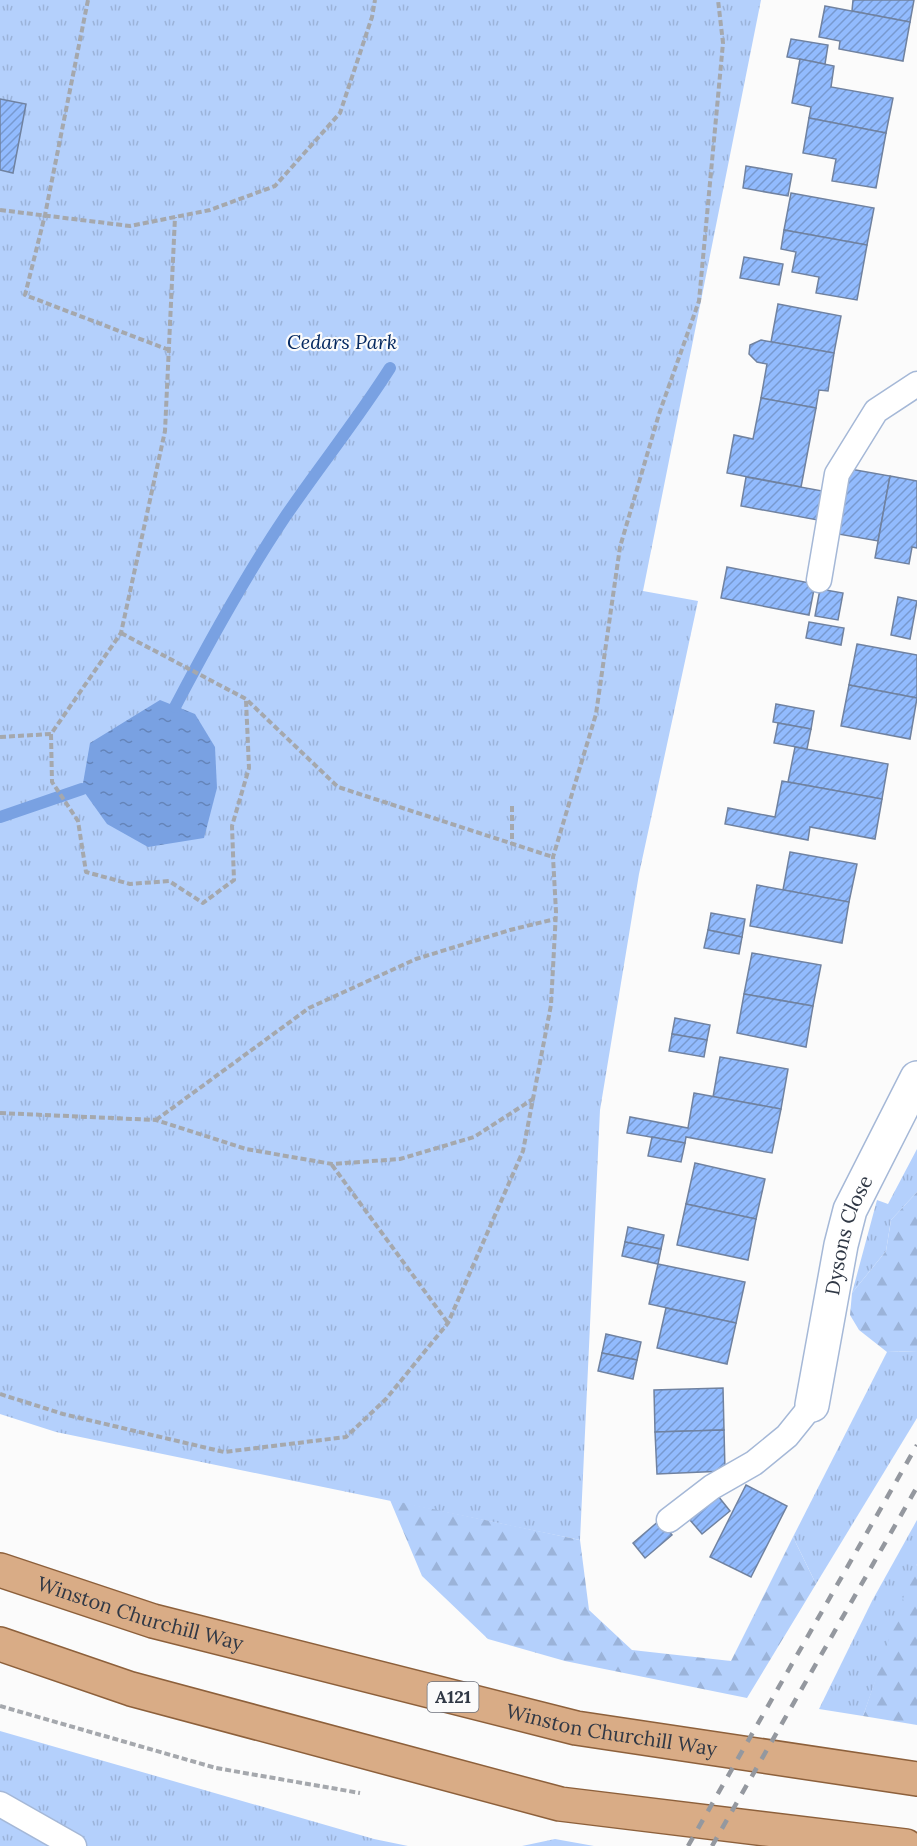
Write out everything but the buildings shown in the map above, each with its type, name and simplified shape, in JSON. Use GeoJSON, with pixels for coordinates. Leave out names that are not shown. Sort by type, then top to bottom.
{"type":"FeatureCollection","features":[{"type":"Feature","properties":{"kind":"main road","name":"Winston Churchill Way"},"geometry":{"type":"LineString","coordinates":[[0,1570],[153,1621],[576,1728],[917,1779]]}},
{"type":"Feature","properties":{"kind":"main road"},"geometry":{"type":"LineString","coordinates":[[0,1644],[131,1689],[560,1804],[906,1846]]}},
{"type":"Feature","properties":{"kind":"street","name":"Dysons Close"},"geometry":{"type":"LineString","coordinates":[[812,1406],[841,1245],[850,1210],[917,1078]]}},
{"type":"Feature","properties":{"kind":"lane"},"geometry":{"type":"LineString","coordinates":[[819,580],[837,474],[876,411],[917,384]]}},
{"type":"Feature","properties":{"kind":"lane"},"geometry":{"type":"LineString","coordinates":[[669,1520],[712,1487],[754,1463],[787,1436],[812,1406]]}},
{"type":"Feature","properties":{"kind":"lane"},"geometry":{"type":"LineString","coordinates":[[0,1804],[74,1846]]}},
{"type":"Feature","properties":{"kind":"path"},"geometry":{"type":"LineString","coordinates":[[87,0],[45,215],[25,295],[169,350]]}},
{"type":"Feature","properties":{"kind":"path"},"geometry":{"type":"LineString","coordinates":[[0,210],[130,226],[210,210],[275,186],[340,113],[372,17],[375,0]]}},
{"type":"Feature","properties":{"kind":"path"},"geometry":{"type":"LineString","coordinates":[[0,1394],[63,1414],[224,1452],[346,1437],[386,1399],[448,1323],[523,1151],[551,1005],[555,919],[553,857],[596,714],[620,547],[659,414],[699,301],[723,43],[718,0]]}},
{"type":"Feature","properties":{"kind":"path"},"geometry":{"type":"LineString","coordinates":[[175,217],[165,431],[121,633],[51,734],[52,783],[78,821],[86,872],[130,884],[169,881],[203,903],[234,880],[232,826],[249,768],[246,699]]}},
{"type":"Feature","properties":{"kind":"path"},"geometry":{"type":"LineString","coordinates":[[121,633],[246,699],[338,787],[553,857]]}},
{"type":"Feature","properties":{"kind":"path"},"geometry":{"type":"LineString","coordinates":[[0,736],[51,734]]}},
{"type":"Feature","properties":{"kind":"path"},"geometry":{"type":"LineString","coordinates":[[512,806],[512,844]]}},
{"type":"Feature","properties":{"kind":"path"},"geometry":{"type":"LineString","coordinates":[[156,1120],[309,1008],[416,959],[510,930],[555,919]]}},
{"type":"Feature","properties":{"kind":"path"},"geometry":{"type":"LineString","coordinates":[[0,1113],[156,1120],[246,1149],[332,1164],[400,1159],[474,1137],[534,1098]]}},
{"type":"Feature","properties":{"kind":"path"},"geometry":{"type":"LineString","coordinates":[[332,1164],[448,1323]]}},
{"type":"Feature","properties":{"kind":"green space","name":"Cedars Park"},"geometry":{"type":"Polygon","coordinates":[[[0,0],[761,0],[643,591],[698,601],[639,874],[600,1110],[580,1540],[56,1432],[0,1414],[0,0]]]}},
{"type":"Feature","properties":{"kind":"green space"},"geometry":{"type":"Polygon","coordinates":[[[917,1149],[917,1192],[891,1220],[886,1251],[852,1293],[877,1200],[888,1204],[917,1149]]]}},
{"type":"Feature","properties":{"kind":"green space"},"geometry":{"type":"Polygon","coordinates":[[[917,1192],[917,1351],[887,1352],[859,1330],[850,1315],[852,1293],[886,1251],[891,1220],[917,1192]]]}},
{"type":"Feature","properties":{"kind":"green space"},"geometry":{"type":"Polygon","coordinates":[[[917,1351],[917,1418],[816,1584],[793,1537],[887,1352],[917,1351]]]}},
{"type":"Feature","properties":{"kind":"green space"},"geometry":{"type":"Polygon","coordinates":[[[390,1500],[580,1540],[589,1610],[632,1650],[731,1661],[793,1537],[816,1584],[747,1698],[565,1661],[488,1639],[422,1576],[390,1500]]]}},
{"type":"Feature","properties":{"kind":"green space"},"geometry":{"type":"Polygon","coordinates":[[[917,1520],[917,1564],[863,1716],[819,1709],[872,1601],[917,1520]]]}},
{"type":"Feature","properties":{"kind":"green space"},"geometry":{"type":"Polygon","coordinates":[[[917,1564],[917,1725],[863,1716],[911,1575],[917,1564]]]}},
{"type":"Feature","properties":{"kind":"green space"},"geometry":{"type":"Polygon","coordinates":[[[0,1731],[374,1839],[408,1846],[0,1846],[0,1731]]]}},
{"type":"Feature","properties":{"kind":"green space"},"geometry":{"type":"Polygon","coordinates":[[[555,1839],[594,1846],[522,1846],[555,1839]]]}},
{"type":"Feature","properties":{"kind":"water"},"geometry":{"type":"Polygon","coordinates":[[[160,700],[195,714],[215,747],[217,788],[204,838],[148,847],[107,824],[82,789],[90,743],[160,700]]]}},
{"type":"Feature","properties":{"kind":"waterway"},"geometry":{"type":"LineString","coordinates":[[175,707],[255,563],[390,368]]}},
{"type":"Feature","properties":{"kind":"waterway"},"geometry":{"type":"LineString","coordinates":[[0,817],[82,789]]}},
{"type":"Feature","properties":{"kind":"railway"},"geometry":{"type":"LineString","coordinates":[[688,1846],[917,1445]]}},
{"type":"Feature","properties":{"kind":"railway"},"geometry":{"type":"LineString","coordinates":[[712,1846],[917,1487]]}}]}
